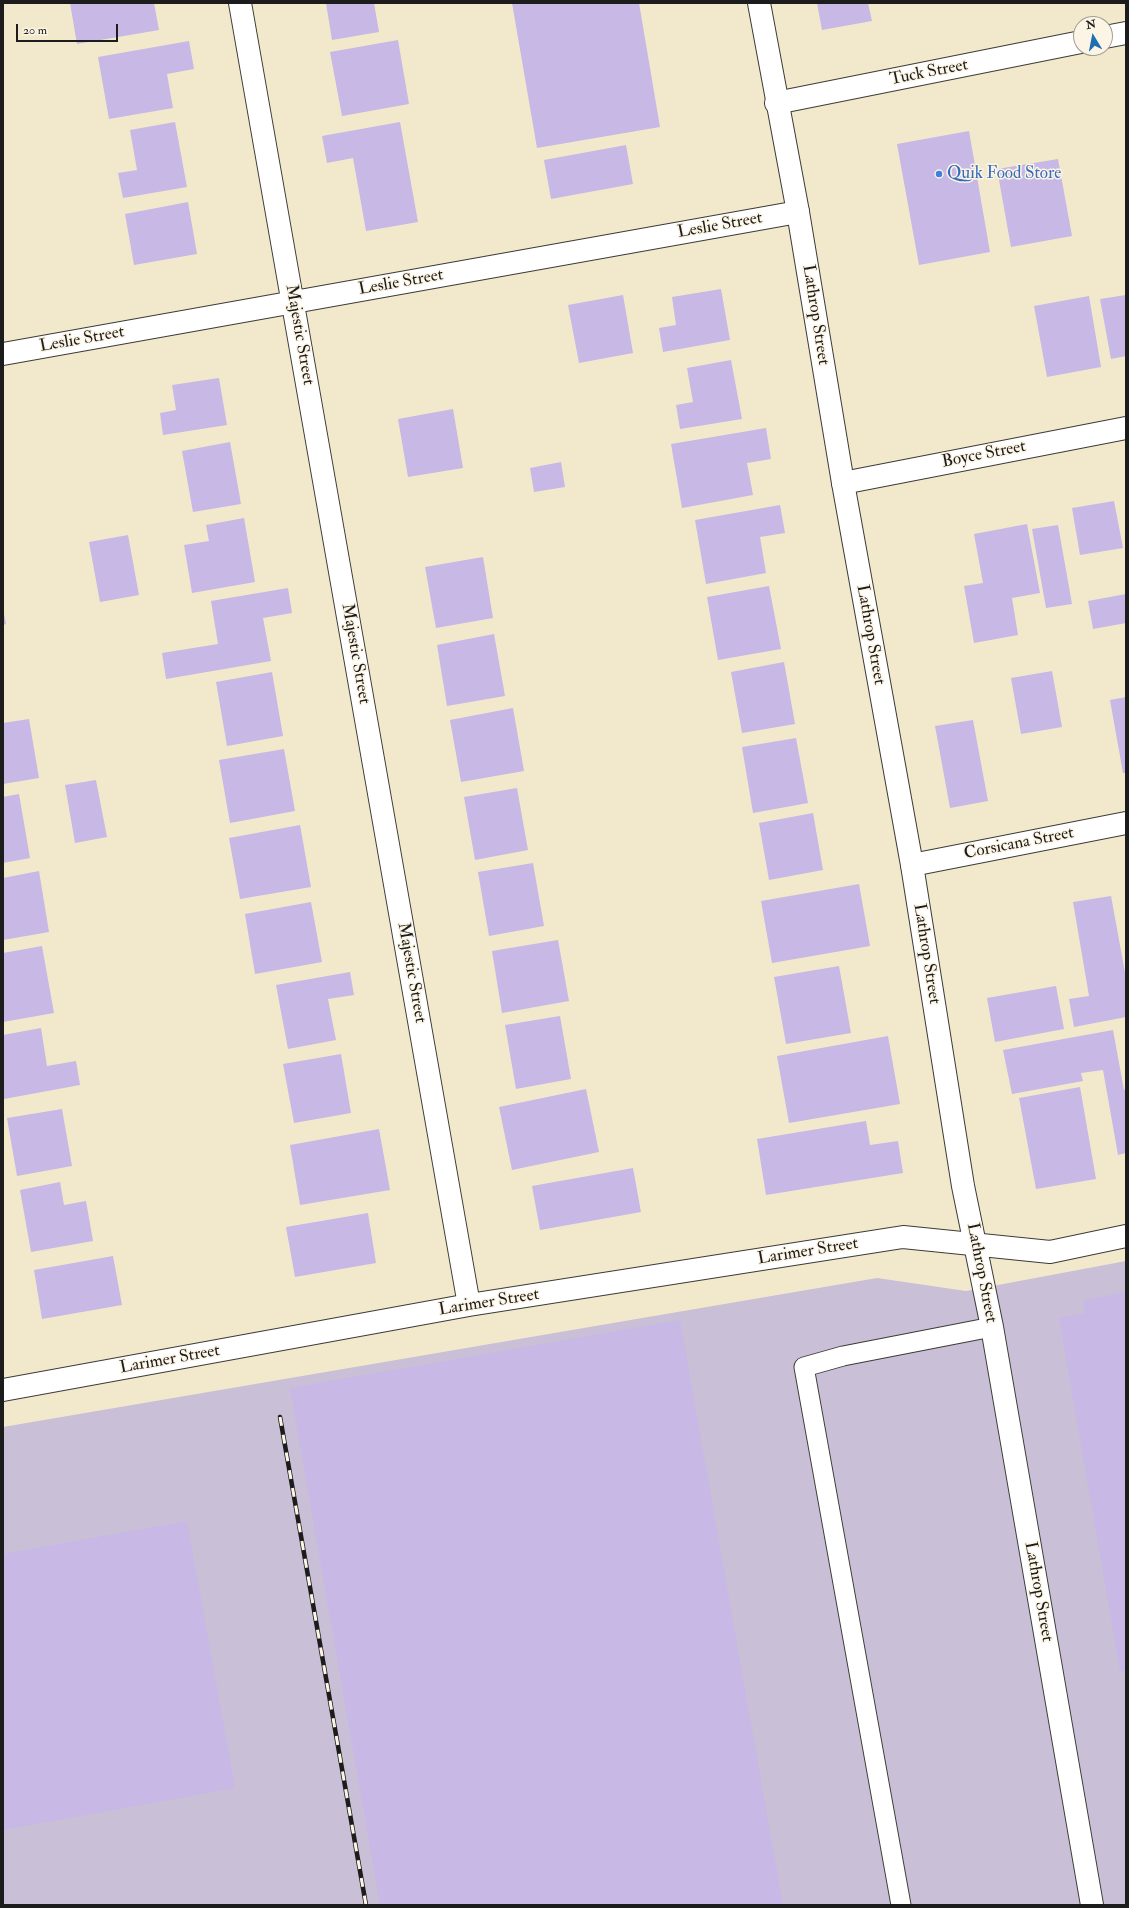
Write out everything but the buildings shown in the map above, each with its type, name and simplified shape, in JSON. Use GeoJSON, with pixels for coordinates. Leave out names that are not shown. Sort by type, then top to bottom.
{"type":"FeatureCollection","features":[{"type":"Feature","properties":{"kind":"street","name":"Majestic Street"},"geometry":{"type":"LineString","coordinates":[[240,3],[469,1305]]}},
{"type":"Feature","properties":{"kind":"street","name":"Lathrop Street"},"geometry":{"type":"LineString","coordinates":[[759,3],[776,103],[798,212],[843,483],[912,865],[963,1186],[992,1327],[1092,1905]]}},
{"type":"Feature","properties":{"kind":"street"},"geometry":{"type":"LineString","coordinates":[[1113,35],[1126,33]]}},
{"type":"Feature","properties":{"kind":"street","name":"Tuck Street"},"geometry":{"type":"LineString","coordinates":[[776,103],[1073,44]]}},
{"type":"Feature","properties":{"kind":"street","name":"Leslie Street"},"geometry":{"type":"LineString","coordinates":[[3,354],[798,212]]}},
{"type":"Feature","properties":{"kind":"street","name":"Boyce Street"},"geometry":{"type":"LineString","coordinates":[[843,483],[1126,428]]}},
{"type":"Feature","properties":{"kind":"street","name":"Corsicana Street"},"geometry":{"type":"LineString","coordinates":[[912,865],[1126,823]]}},
{"type":"Feature","properties":{"kind":"street","name":"Larimer Street"},"geometry":{"type":"LineString","coordinates":[[3,1390],[469,1305],[903,1237],[1050,1252],[1126,1236]]}},
{"type":"Feature","properties":{"kind":"lane"},"geometry":{"type":"LineString","coordinates":[[901,1905],[804,1367],[843,1356],[992,1327]]}},
{"type":"Feature","properties":{"kind":"shaded area"},"geometry":{"type":"Polygon","coordinates":[[[1126,1261],[1126,1905],[3,1905],[3,1427],[877,1278],[966,1291],[1126,1261]]]}},
{"type":"Feature","properties":{"kind":"railway"},"geometry":{"type":"LineString","coordinates":[[280,1417],[366,1905]]}},
{"type":"Feature","properties":{"kind":"place","name":"Quik Food Store"},"geometry":{"type":"Point","coordinates":[939,174]}}]}
